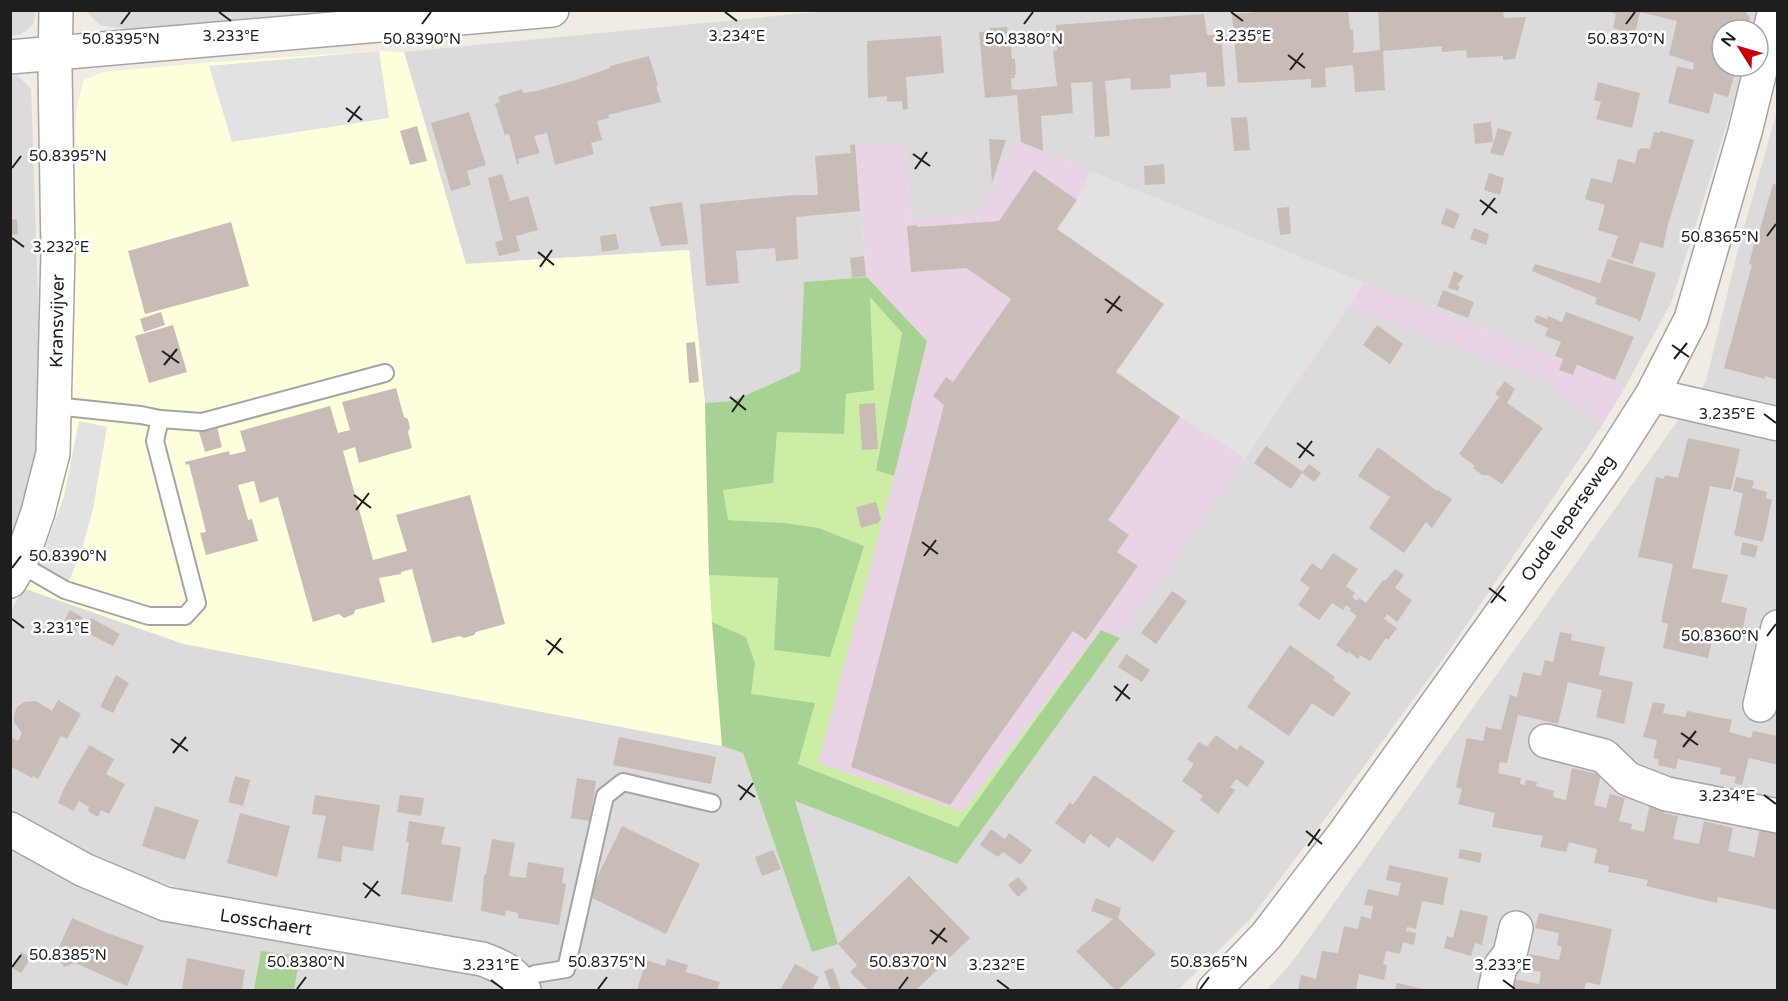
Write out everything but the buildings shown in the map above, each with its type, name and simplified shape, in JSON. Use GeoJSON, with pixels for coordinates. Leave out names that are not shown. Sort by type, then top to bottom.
{"type":"FeatureCollection","features":[{"type":"Feature","properties":{"kind":"street","name":"Kransvijver"},"geometry":{"type":"LineString","coordinates":[[15,573],[38,512],[53,453],[58,252],[56,10]]}},
{"type":"Feature","properties":{"kind":"street"},"geometry":{"type":"LineString","coordinates":[[10,57],[552,10]]}},
{"type":"Feature","properties":{"kind":"street","name":"Oude Ieperseweg"},"geometry":{"type":"LineString","coordinates":[[1214,990],[1266,936],[1344,834],[1605,466],[1652,395],[1691,319],[1745,132],[1775,10]]}},
{"type":"Feature","properties":{"kind":"street"},"geometry":{"type":"LineString","coordinates":[[1652,395],[1778,424]]}},
{"type":"Feature","properties":{"kind":"street"},"geometry":{"type":"LineString","coordinates":[[1760,705],[1778,627]]}},
{"type":"Feature","properties":{"kind":"street"},"geometry":{"type":"LineString","coordinates":[[1546,741],[1604,756],[1628,779],[1667,794],[1778,816]]}},
{"type":"Feature","properties":{"kind":"street","name":"Losschaert"},"geometry":{"type":"LineString","coordinates":[[10,829],[84,870],[165,904],[482,959],[500,965],[522,986]]}},
{"type":"Feature","properties":{"kind":"street"},"geometry":{"type":"LineString","coordinates":[[1495,990],[1500,967],[1510,954],[1516,928]]}},
{"type":"Feature","properties":{"kind":"lane"},"geometry":{"type":"LineString","coordinates":[[55,406],[202,422],[385,373]]}},
{"type":"Feature","properties":{"kind":"lane"},"geometry":{"type":"LineString","coordinates":[[15,573],[149,616],[185,616],[197,603],[155,441],[160,419]]}},
{"type":"Feature","properties":{"kind":"lane"},"geometry":{"type":"LineString","coordinates":[[522,986],[535,974],[566,969],[605,796],[623,782],[712,803]]}},
{"type":"Feature","properties":{"kind":"shaded area"},"geometry":{"type":"Polygon","coordinates":[[[11,10],[36,11],[33,25],[20,35],[11,36],[11,10]]]}},
{"type":"Feature","properties":{"kind":"shaded area"},"geometry":{"type":"Polygon","coordinates":[[[838,10],[1762,11],[1760,18],[1710,18],[1710,78],[1741,78],[1672,301],[1624,389],[1615,380],[1364,283],[1015,140],[978,214],[912,221],[904,144],[855,145],[867,277],[804,282],[800,371],[733,401],[705,403],[689,250],[466,264],[404,52],[838,10]]]}},
{"type":"Feature","properties":{"kind":"shaded area"},"geometry":{"type":"Polygon","coordinates":[[[85,11],[345,11],[125,29],[100,25],[85,11]]]}},
{"type":"Feature","properties":{"kind":"shaded area"},"geometry":{"type":"Polygon","coordinates":[[[379,51],[404,52],[466,264],[689,250],[705,403],[709,575],[722,746],[184,644],[23,588],[65,462],[72,386],[76,110],[84,80],[103,72],[379,51]]]}},
{"type":"Feature","properties":{"kind":"shaded area"},"geometry":{"type":"Polygon","coordinates":[[[379,51],[389,118],[232,142],[209,66],[379,51]]]}},
{"type":"Feature","properties":{"kind":"shaded area"},"geometry":{"type":"Polygon","coordinates":[[[10,76],[18,76],[31,89],[41,387],[37,459],[11,543],[10,76]]]}},
{"type":"Feature","properties":{"kind":"shaded area"},"geometry":{"type":"Polygon","coordinates":[[[1777,111],[1777,990],[1267,990],[1292,962],[1706,381],[1740,242],[1777,111]]]}},
{"type":"Feature","properties":{"kind":"shaded area"},"geometry":{"type":"Polygon","coordinates":[[[1015,140],[1364,283],[1615,380],[1624,389],[1603,424],[1537,377],[1350,307],[1120,638],[1101,630],[963,812],[818,763],[927,341],[867,277],[855,144],[904,144],[912,221],[978,214],[1015,140]]]}},
{"type":"Feature","properties":{"kind":"shaded area"},"geometry":{"type":"Polygon","coordinates":[[[1090,171],[1364,283],[1245,458],[1180,417],[1116,372],[1164,304],[1057,229],[1077,200],[1090,171]]]}},
{"type":"Feature","properties":{"kind":"shaded area"},"geometry":{"type":"Polygon","coordinates":[[[1350,307],[1537,377],[1603,424],[1444,658],[1251,918],[1178,990],[538,990],[516,958],[497,946],[214,900],[89,858],[11,814],[11,611],[23,588],[184,644],[722,746],[743,753],[812,951],[838,944],[794,801],[957,864],[1120,638],[1350,307]]]}},
{"type":"Feature","properties":{"kind":"shaded area"},"geometry":{"type":"Polygon","coordinates":[[[79,421],[107,427],[93,509],[82,549],[69,581],[38,567],[64,496],[79,421]]]}},
{"type":"Feature","properties":{"kind":"shaded area"},"geometry":{"type":"Polygon","coordinates":[[[10,845],[477,972],[508,990],[11,990],[10,845]]]}},
{"type":"Feature","properties":{"kind":"green space"},"geometry":{"type":"Polygon","coordinates":[[[867,277],[927,341],[894,476],[876,470],[902,333],[870,297],[874,390],[846,394],[844,434],[777,432],[773,483],[723,490],[728,520],[785,523],[819,528],[864,546],[830,657],[774,650],[778,578],[709,575],[705,403],[733,401],[800,371],[804,282],[867,277]]]}},
{"type":"Feature","properties":{"kind":"green space"},"geometry":{"type":"Polygon","coordinates":[[[869,296],[902,333],[876,469],[894,476],[818,763],[963,812],[1101,630],[959,827],[798,764],[750,694],[755,663],[746,637],[712,622],[709,575],[778,577],[775,650],[864,546],[819,528],[785,523],[727,520],[723,490],[777,432],[846,394],[874,389],[869,296]]]}},
{"type":"Feature","properties":{"kind":"green space"},"geometry":{"type":"Polygon","coordinates":[[[712,622],[746,637],[755,663],[751,694],[815,703],[798,764],[958,827],[1101,630],[1120,638],[957,864],[795,801],[838,944],[812,952],[743,753],[722,746],[712,622]]]}},
{"type":"Feature","properties":{"kind":"green space"},"geometry":{"type":"Polygon","coordinates":[[[261,951],[300,956],[294,990],[254,990],[261,951]]]}}]}
